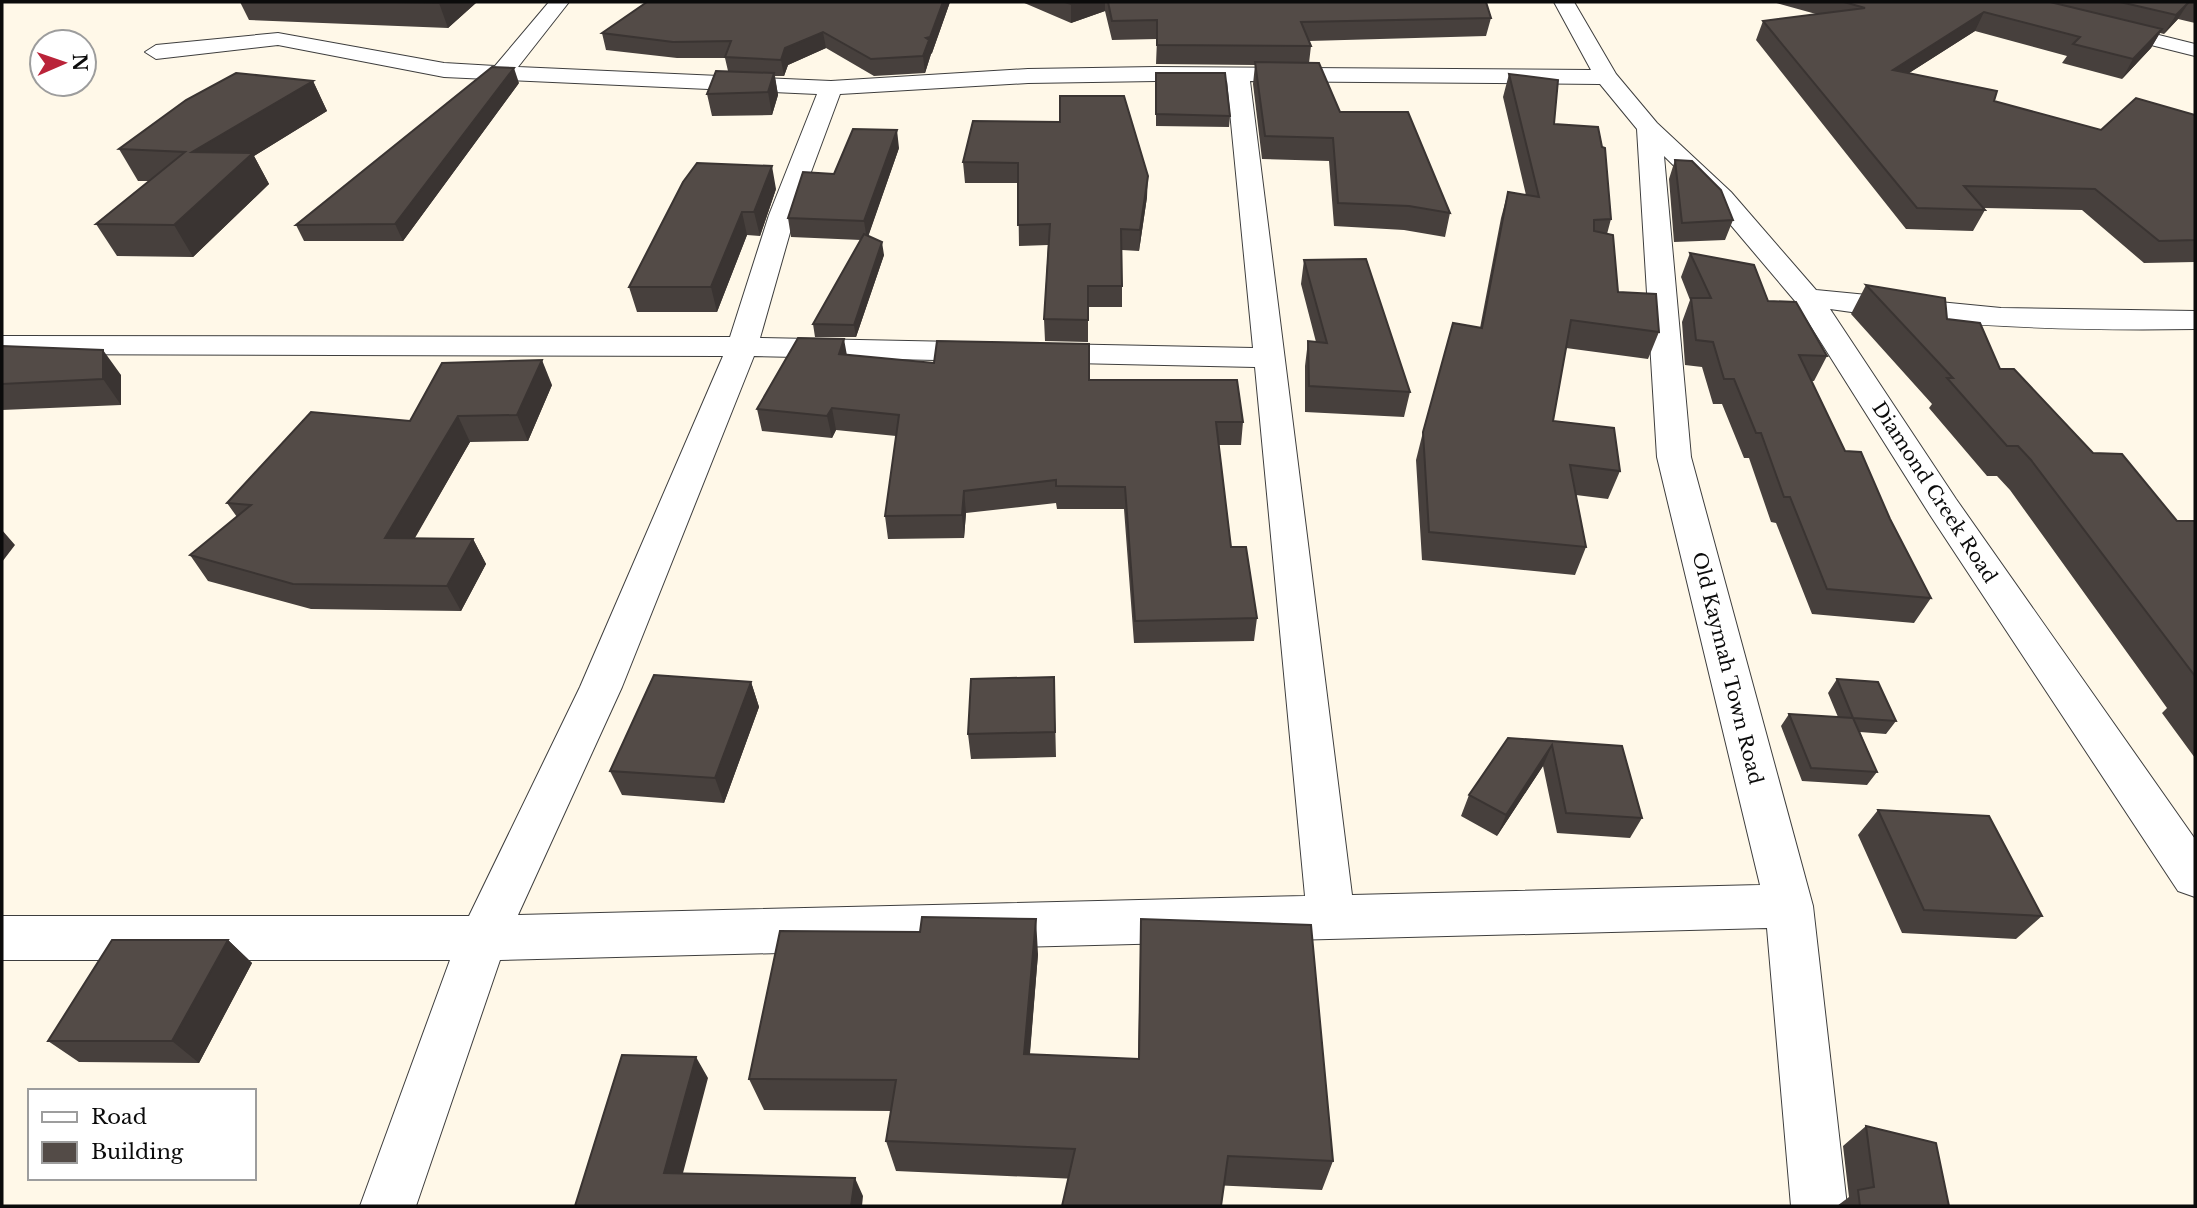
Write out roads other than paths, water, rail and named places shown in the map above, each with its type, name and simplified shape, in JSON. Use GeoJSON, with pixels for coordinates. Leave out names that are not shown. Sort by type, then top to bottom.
{"type":"FeatureCollection","features":[{"type":"Feature","properties":{"kind":"street"},"geometry":{"type":"LineString","coordinates":[[502,72],[559,2]]}},
{"type":"Feature","properties":{"kind":"street","name":"Diamond Creek Road"},"geometry":{"type":"LineString","coordinates":[[1564,2],[1606,78],[1649,128],[1721,198],[1807,297],[1943,507],[2195,877]]}},
{"type":"Feature","properties":{"kind":"street"},"geometry":{"type":"LineString","coordinates":[[2002,2],[2195,50]]}},
{"type":"Feature","properties":{"kind":"street"},"geometry":{"type":"LineString","coordinates":[[156,52],[278,39],[444,70],[831,88],[1028,76],[1606,78]]}},
{"type":"Feature","properties":{"kind":"street"},"geometry":{"type":"LineString","coordinates":[[1238,76],[1331,917]]}},
{"type":"Feature","properties":{"kind":"street"},"geometry":{"type":"LineString","coordinates":[[388,1206],[483,937],[601,687],[742,347],[782,215],[831,88]]}},
{"type":"Feature","properties":{"kind":"street","name":"Old Kaymah Town Road"},"geometry":{"type":"LineString","coordinates":[[1649,128],[1674,457],[1789,906],[1819,1206]]}},
{"type":"Feature","properties":{"kind":"street"},"geometry":{"type":"LineString","coordinates":[[1807,297],[1893,311],[1977,317],[2060,321],[2195,320]]}},
{"type":"Feature","properties":{"kind":"street"},"geometry":{"type":"LineString","coordinates":[[2,345],[868,346],[1271,358]]}},
{"type":"Feature","properties":{"kind":"street"},"geometry":{"type":"LineString","coordinates":[[2,938],[483,937],[1789,906]]}}]}
